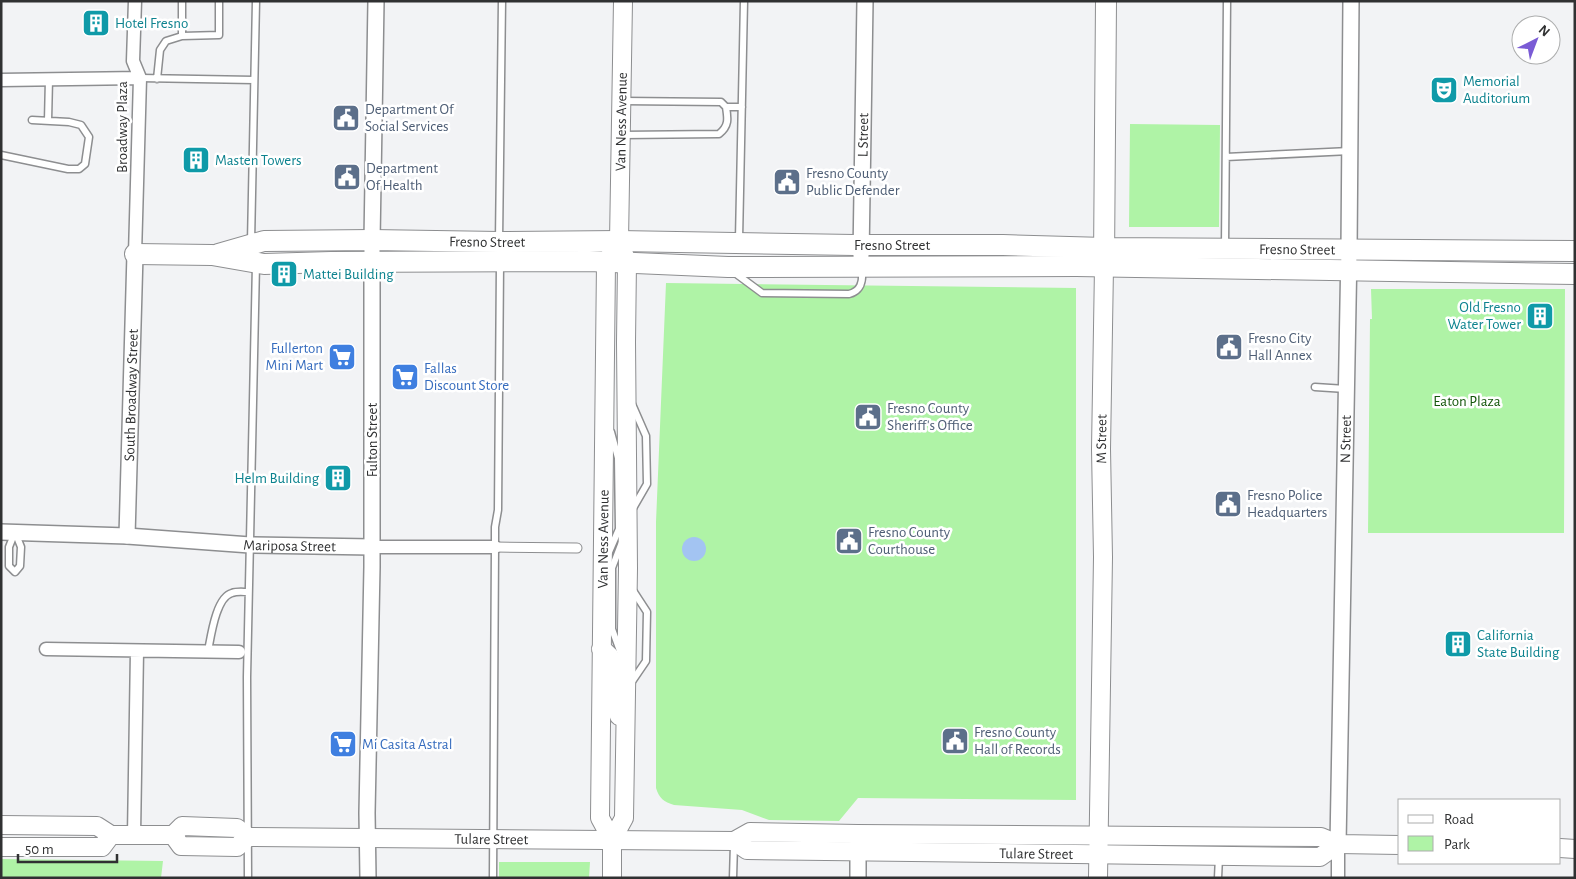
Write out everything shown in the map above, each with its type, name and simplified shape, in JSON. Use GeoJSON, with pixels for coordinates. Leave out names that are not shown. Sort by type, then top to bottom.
{"type":"FeatureCollection","features":[{"type":"Feature","properties":{"kind":"main road","name":"Van Ness Avenue"},"geometry":{"type":"LineString","coordinates":[[612,878],[612,840],[624,818],[628,582],[627,262],[619,241],[623,1]]}},
{"type":"Feature","properties":{"kind":"main road","name":"M Street"},"geometry":{"type":"LineString","coordinates":[[1098,878],[1103,557],[1101,448],[1106,1]]}},
{"type":"Feature","properties":{"kind":"main road","name":"Fresno Street"},"geometry":{"type":"LineString","coordinates":[[253,254],[264,241],[619,241],[1003,245],[1104,257],[1348,271],[1575,274]]}},
{"type":"Feature","properties":{"kind":"main road"},"geometry":{"type":"LineString","coordinates":[[606,262],[619,241]]}},
{"type":"Feature","properties":{"kind":"main road"},"geometry":{"type":"LineString","coordinates":[[893,268],[898,257],[903,254],[977,253],[1003,245]]}},
{"type":"Feature","properties":{"kind":"main road","name":"Fresno Street"},"geometry":{"type":"LineString","coordinates":[[135,254],[253,254],[264,264],[372,261],[627,262],[728,267],[893,268],[1225,249],[1575,251]]}},
{"type":"Feature","properties":{"kind":"main road","name":"Van Ness Avenue"},"geometry":{"type":"LineString","coordinates":[[606,262],[602,568],[598,649],[600,818],[612,840]]}},
{"type":"Feature","properties":{"kind":"main road"},"geometry":{"type":"LineString","coordinates":[[598,649],[612,659],[614,665],[613,692],[626,741]]}},
{"type":"Feature","properties":{"kind":"main road","name":"Tulare Street"},"geometry":{"type":"LineString","coordinates":[[1,825],[98,826],[111,835],[173,835],[182,826],[237,828],[248,837],[734,841],[750,832],[858,843],[1098,854],[1320,856],[1338,844]]}},
{"type":"Feature","properties":{"kind":"main road"},"geometry":{"type":"LineString","coordinates":[[1,847],[102,847],[111,835]]}},
{"type":"Feature","properties":{"kind":"main road","name":"Tulare Street"},"geometry":{"type":"LineString","coordinates":[[858,843],[1098,835],[1321,837],[1338,844],[1398,845]]}},
{"type":"Feature","properties":{"kind":"main road"},"geometry":{"type":"LineString","coordinates":[[1561,848],[1575,849]]}},
{"type":"Feature","properties":{"kind":"street","name":"Broadway Plaza"},"geometry":{"type":"LineString","coordinates":[[135,1],[133,60],[140,78],[135,254]]}},
{"type":"Feature","properties":{"kind":"street","name":"Fulton Street"},"geometry":{"type":"LineString","coordinates":[[368,878],[372,547],[372,240],[376,1]]}},
{"type":"Feature","properties":{"kind":"street","name":"L Street"},"geometry":{"type":"LineString","coordinates":[[862,267],[864,1]]}},
{"type":"Feature","properties":{"kind":"street","name":"N Street"},"geometry":{"type":"LineString","coordinates":[[1338,878],[1349,250],[1351,1]]}},
{"type":"Feature","properties":{"kind":"street"},"geometry":{"type":"LineString","coordinates":[[1,80],[140,78]]}},
{"type":"Feature","properties":{"kind":"street","name":"South Broadway Street"},"geometry":{"type":"LineString","coordinates":[[127,536],[135,254]]}},
{"type":"Feature","properties":{"kind":"street","name":"Mariposa Street"},"geometry":{"type":"LineString","coordinates":[[8,532],[127,536],[250,545],[577,548]]}},
{"type":"Feature","properties":{"kind":"street"},"geometry":{"type":"LineString","coordinates":[[46,649],[239,652]]}},
{"type":"Feature","properties":{"kind":"street"},"geometry":{"type":"LineString","coordinates":[[134,835],[137,651]]}},
{"type":"Feature","properties":{"kind":"street"},"geometry":{"type":"LineString","coordinates":[[858,843],[858,878]]}},
{"type":"Feature","properties":{"kind":"lane"},"geometry":{"type":"LineString","coordinates":[[182,1],[182,36]]}},
{"type":"Feature","properties":{"kind":"lane"},"geometry":{"type":"LineString","coordinates":[[157,79],[160,50],[166,41],[182,36],[219,35],[219,1]]}},
{"type":"Feature","properties":{"kind":"lane"},"geometry":{"type":"LineString","coordinates":[[248,878],[246,677],[250,545],[256,1]]}},
{"type":"Feature","properties":{"kind":"lane"},"geometry":{"type":"LineString","coordinates":[[499,242],[502,1]]}},
{"type":"Feature","properties":{"kind":"lane"},"geometry":{"type":"LineString","coordinates":[[738,243],[744,1]]}},
{"type":"Feature","properties":{"kind":"lane"},"geometry":{"type":"LineString","coordinates":[[1225,249],[1227,1]]}},
{"type":"Feature","properties":{"kind":"lane"},"geometry":{"type":"LineString","coordinates":[[140,78],[254,80]]}},
{"type":"Feature","properties":{"kind":"lane"},"geometry":{"type":"LineString","coordinates":[[48,121],[49,79]]}},
{"type":"Feature","properties":{"kind":"lane"},"geometry":{"type":"LineString","coordinates":[[621,101],[721,102],[726,107],[728,120],[726,128],[719,134],[621,135]]}},
{"type":"Feature","properties":{"kind":"lane"},"geometry":{"type":"LineString","coordinates":[[726,107],[742,107]]}},
{"type":"Feature","properties":{"kind":"lane"},"geometry":{"type":"LineString","coordinates":[[1,155],[68,169],[79,169],[85,164],[88,137],[81,125],[69,122],[32,120]]}},
{"type":"Feature","properties":{"kind":"lane"},"geometry":{"type":"LineString","coordinates":[[1226,157],[1350,151]]}},
{"type":"Feature","properties":{"kind":"lane"},"geometry":{"type":"LineString","coordinates":[[492,878],[495,527],[498,510],[500,262]]}},
{"type":"Feature","properties":{"kind":"lane"},"geometry":{"type":"LineString","coordinates":[[728,267],[762,293],[849,294],[855,293],[860,288],[862,267]]}},
{"type":"Feature","properties":{"kind":"lane"},"geometry":{"type":"LineString","coordinates":[[1315,387],[1346,389]]}},
{"type":"Feature","properties":{"kind":"lane"},"geometry":{"type":"LineString","coordinates":[[626,666],[612,629],[612,568],[628,524]]}},
{"type":"Feature","properties":{"kind":"lane"},"geometry":{"type":"LineString","coordinates":[[8,532],[21,547],[20,566],[15,572],[9,566],[10,547],[8,532]]}},
{"type":"Feature","properties":{"kind":"lane"},"geometry":{"type":"LineString","coordinates":[[626,690],[646,661],[647,612],[628,582]]}},
{"type":"Feature","properties":{"kind":"lane"},"geometry":{"type":"LineString","coordinates":[[208,651],[220,603],[225,596],[232,593],[248,592]]}},
{"type":"Feature","properties":{"kind":"lane"},"geometry":{"type":"LineString","coordinates":[[733,878],[734,841]]}},
{"type":"Feature","properties":{"kind":"lane"},"geometry":{"type":"LineString","coordinates":[[1218,878],[1219,855]]}},
{"type":"Feature","properties":{"kind":"green space"},"geometry":{"type":"Polygon","coordinates":[[[1130,124],[1220,125],[1219,227],[1129,227],[1130,124]]]}},
{"type":"Feature","properties":{"kind":"green space"},"geometry":{"type":"Polygon","coordinates":[[[666,283],[1076,288],[1076,800],[858,798],[839,821],[769,820],[742,810],[674,805],[660,797],[656,788],[656,522],[666,283]]]}},
{"type":"Feature","properties":{"kind":"green space","name":"Eaton Plaza"},"geometry":{"type":"Polygon","coordinates":[[[1371,289],[1565,289],[1564,533],[1368,533],[1371,289]]]}},
{"type":"Feature","properties":{"kind":"green space"},"geometry":{"type":"Polygon","coordinates":[[[1,859],[163,861],[161,878],[1,878],[1,859]]]}},
{"type":"Feature","properties":{"kind":"green space"},"geometry":{"type":"Polygon","coordinates":[[[499,862],[590,862],[589,878],[499,878],[499,862]]]}},
{"type":"Feature","properties":{"kind":"water"},"geometry":{"type":"Polygon","coordinates":[[[694,537],[703,540],[706,549],[703,558],[694,561],[685,558],[682,549],[685,540],[694,537]]]}},
{"type":"Feature","properties":{"kind":"place","name":"Hotel Fresno"},"geometry":{"type":"Point","coordinates":[96,23]}},
{"type":"Feature","properties":{"kind":"place","name":"Memorial Auditorium"},"geometry":{"type":"Point","coordinates":[1444,90]}},
{"type":"Feature","properties":{"kind":"place","name":"Department Of Social Services"},"geometry":{"type":"Point","coordinates":[346,118]}},
{"type":"Feature","properties":{"kind":"place","name":"Masten Towers"},"geometry":{"type":"Point","coordinates":[196,160]}},
{"type":"Feature","properties":{"kind":"place","name":"Department Of Health"},"geometry":{"type":"Point","coordinates":[347,177]}},
{"type":"Feature","properties":{"kind":"place","name":"Fresno County Public Defender"},"geometry":{"type":"Point","coordinates":[787,182]}},
{"type":"Feature","properties":{"kind":"place","name":"Mattei Building"},"geometry":{"type":"Point","coordinates":[284,274]}},
{"type":"Feature","properties":{"kind":"place","name":"Old Fresno Water Tower"},"geometry":{"type":"Point","coordinates":[1540,316]}},
{"type":"Feature","properties":{"kind":"place","name":"Fresno City Hall Annex"},"geometry":{"type":"Point","coordinates":[1229,347]}},
{"type":"Feature","properties":{"kind":"place","name":"Fullerton Mini Mart"},"geometry":{"type":"Point","coordinates":[342,357]}},
{"type":"Feature","properties":{"kind":"place","name":"Fallas Discount Store"},"geometry":{"type":"Point","coordinates":[405,377]}},
{"type":"Feature","properties":{"kind":"place","name":"Fresno County Sheriff's Office"},"geometry":{"type":"Point","coordinates":[868,417]}},
{"type":"Feature","properties":{"kind":"place","name":"Helm Building"},"geometry":{"type":"Point","coordinates":[338,478]}},
{"type":"Feature","properties":{"kind":"place","name":"Fresno Police Headquarters"},"geometry":{"type":"Point","coordinates":[1228,504]}},
{"type":"Feature","properties":{"kind":"place","name":"Fresno County Courthouse"},"geometry":{"type":"Point","coordinates":[849,541]}},
{"type":"Feature","properties":{"kind":"place","name":"California State Building"},"geometry":{"type":"Point","coordinates":[1458,644]}},
{"type":"Feature","properties":{"kind":"place","name":"Fresno County Hall of Records"},"geometry":{"type":"Point","coordinates":[955,741]}},
{"type":"Feature","properties":{"kind":"place","name":"Mi Casita Astral"},"geometry":{"type":"Point","coordinates":[343,744]}}]}
